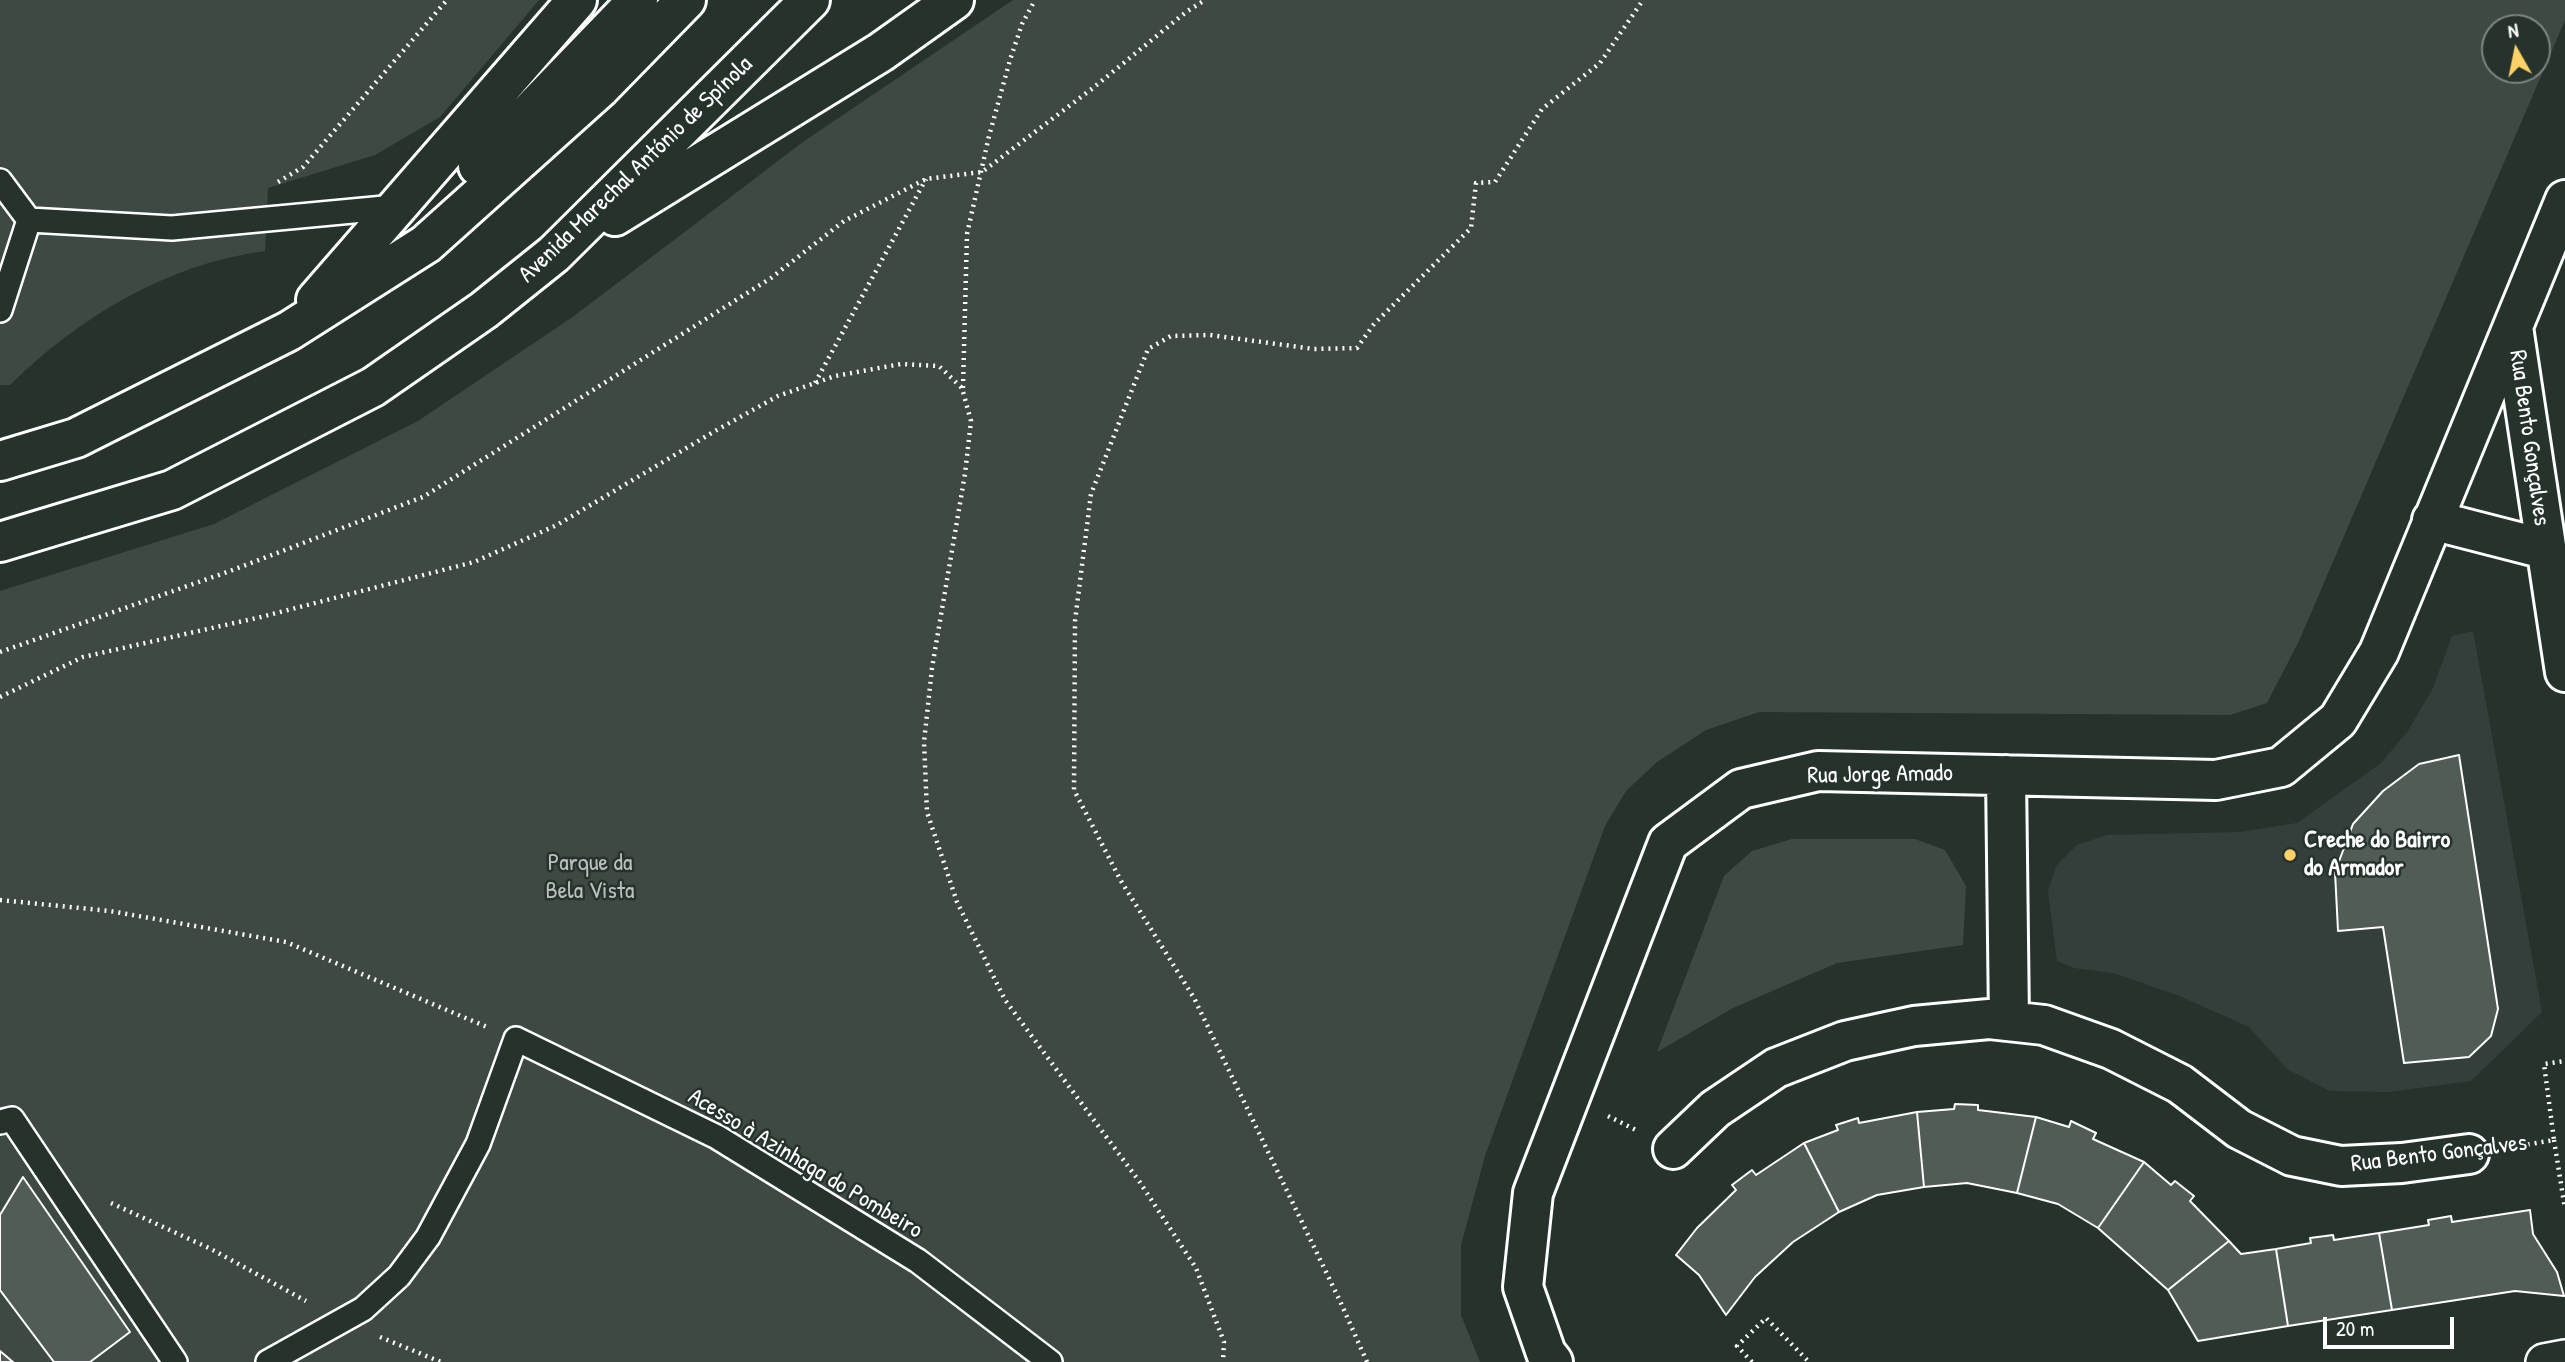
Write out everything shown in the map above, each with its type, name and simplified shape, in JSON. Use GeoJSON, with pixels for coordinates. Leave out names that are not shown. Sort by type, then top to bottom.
{"type":"FeatureCollection","features":[{"type":"Feature","properties":{"kind":"main road"},"geometry":{"type":"LineString","coordinates":[[289,331],[577,0]]}},
{"type":"Feature","properties":{"kind":"main road"},"geometry":{"type":"LineString","coordinates":[[289,331],[479,165],[638,0]]}},
{"type":"Feature","properties":{"kind":"main road"},"geometry":{"type":"LineString","coordinates":[[0,461],[76,438],[289,331],[426,244],[601,87],[686,0]]}},
{"type":"Feature","properties":{"kind":"main road","name":"Avenida Marechal António de Spínola"},"geometry":{"type":"LineString","coordinates":[[0,542],[172,490],[373,387],[484,310],[554,254],[810,0]]}},
{"type":"Feature","properties":{"kind":"main road"},"geometry":{"type":"LineString","coordinates":[[764,48],[837,0]]}},
{"type":"Feature","properties":{"kind":"main road"},"geometry":{"type":"LineString","coordinates":[[554,254],[881,52],[954,0]]}},
{"type":"Feature","properties":{"kind":"main road","name":"Rua Bento Gonçalves"},"geometry":{"type":"LineString","coordinates":[[2545,548],[2432,520],[2565,200]]}},
{"type":"Feature","properties":{"kind":"main road","name":"Rua Bento Gonçalves"},"geometry":{"type":"LineString","coordinates":[[2513,327],[2565,671]]}},
{"type":"Feature","properties":{"kind":"main road","name":"Rua Jorge Amado"},"geometry":{"type":"LineString","coordinates":[[1553,1362],[1546,1353],[1523,1287],[1533,1193],[1668,843],[1741,789],[1818,771],[2216,780],[2281,767],[2339,720],[2379,652],[2432,520]]}},
{"type":"Feature","properties":{"kind":"main road"},"geometry":{"type":"LineString","coordinates":[[2006,775],[2009,1021]]}},
{"type":"Feature","properties":{"kind":"main road","name":"Rua Bento Gonçalves"},"geometry":{"type":"LineString","coordinates":[[1673,1149],[1715,1108],[1776,1068],[1845,1041],[1914,1026],[1989,1019],[2044,1025],[2111,1049],[2180,1084],[2239,1129],[2292,1156],[2340,1166],[2402,1163],[2469,1154]]}},
{"type":"Feature","properties":{"kind":"street"},"geometry":{"type":"LineString","coordinates":[[2544,1362],[2565,1358]]}},
{"type":"Feature","properties":{"kind":"lane"},"geometry":{"type":"LineString","coordinates":[[0,181],[29,220]]}},
{"type":"Feature","properties":{"kind":"lane"},"geometry":{"type":"LineString","coordinates":[[29,220],[172,228],[395,207]]}},
{"type":"Feature","properties":{"kind":"lane"},"geometry":{"type":"LineString","coordinates":[[0,310],[29,220]]}},
{"type":"Feature","properties":{"kind":"lane"},"geometry":{"type":"LineString","coordinates":[[268,1362],[344,1321],[363,1308],[398,1276],[428,1237],[478,1144],[516,1040]]}},
{"type":"Feature","properties":{"kind":"lane","name":"Acesso à Azinhaga do Pombeiro"},"geometry":{"type":"LineString","coordinates":[[516,1040],[717,1138],[918,1261],[1050,1362]]}},
{"type":"Feature","properties":{"kind":"lane"},"geometry":{"type":"LineString","coordinates":[[6,1120],[175,1362]]}},
{"type":"Feature","properties":{"kind":"path"},"geometry":{"type":"LineString","coordinates":[[268,188],[303,167],[447,0]]}},
{"type":"Feature","properties":{"kind":"path"},"geometry":{"type":"LineString","coordinates":[[1035,0],[1022,24],[1010,60],[967,234],[962,388],[971,421],[924,742],[927,812],[957,902],[1005,1000],[1139,1181],[1196,1268],[1224,1342],[1223,1362]]}},
{"type":"Feature","properties":{"kind":"path"},"geometry":{"type":"LineString","coordinates":[[0,652],[230,571],[423,497],[771,278],[844,221],[926,179],[982,172],[1093,88],[1186,12],[1205,0]]}},
{"type":"Feature","properties":{"kind":"path"},"geometry":{"type":"LineString","coordinates":[[1367,1362],[1194,998],[1121,881],[1074,790],[1075,621],[1091,494],[1148,349],[1171,336],[1210,335],[1314,349],[1357,348],[1374,324],[1471,228],[1476,183],[1495,182],[1542,109],[1600,63],[1643,0]]}},
{"type":"Feature","properties":{"kind":"path"},"geometry":{"type":"LineString","coordinates":[[814,384],[926,179]]}},
{"type":"Feature","properties":{"kind":"path"},"geometry":{"type":"LineString","coordinates":[[0,697],[83,657],[261,617],[474,562],[557,525],[778,396],[835,376],[901,364],[939,366],[962,388]]}},
{"type":"Feature","properties":{"kind":"path"},"geometry":{"type":"LineString","coordinates":[[0,900],[110,911],[286,942],[516,1040]]}},
{"type":"Feature","properties":{"kind":"path","name":"Rua Bento Gonçalves"},"geometry":{"type":"LineString","coordinates":[[2469,1154],[2554,1140],[2544,1064],[2565,1061]]}},
{"type":"Feature","properties":{"kind":"path"},"geometry":{"type":"LineString","coordinates":[[1570,1097],[1673,1149]]}},
{"type":"Feature","properties":{"kind":"path"},"geometry":{"type":"LineString","coordinates":[[2554,1140],[2565,1209]]}},
{"type":"Feature","properties":{"kind":"path"},"geometry":{"type":"LineString","coordinates":[[110,1202],[211,1249],[344,1321],[441,1362]]}},
{"type":"Feature","properties":{"kind":"path"},"geometry":{"type":"LineString","coordinates":[[1752,1362],[1737,1346],[1766,1318],[1809,1362]]}},
{"type":"Feature","properties":{"kind":"shaded area","name":"Creche do Bairro do Armador"},"geometry":{"type":"Polygon","coordinates":[[[2473,631],[2542,1012],[2471,1081],[2389,1092],[2330,1091],[2287,1069],[2249,1027],[2177,995],[2113,973],[2074,968],[2057,961],[2048,890],[2057,865],[2077,845],[2107,835],[2240,832],[2297,823],[2381,763],[2408,731],[2433,688],[2452,636],[2473,631]]]}},
{"type":"Feature","properties":{"kind":"green space"},"geometry":{"type":"Polygon","coordinates":[[[0,0],[539,0],[440,117],[375,155],[268,188],[265,251],[194,268],[127,297],[65,337],[10,385],[0,385],[0,0]]]}},
{"type":"Feature","properties":{"kind":"green space","name":"Parque da Bela Vista"},"geometry":{"type":"Polygon","coordinates":[[[1013,0],[2565,0],[2565,20],[2551,53],[2551,14],[2481,14],[2481,84],[2538,84],[2299,641],[2267,703],[2230,715],[1759,712],[1706,730],[1657,762],[1626,791],[1605,826],[1485,1156],[1461,1245],[1461,1315],[1480,1362],[0,1362],[0,591],[214,524],[418,421],[574,316],[803,142],[1013,0]]]}},
{"type":"Feature","properties":{"kind":"green space"},"geometry":{"type":"Polygon","coordinates":[[[1792,839],[1915,839],[1945,850],[1966,886],[1963,945],[1837,963],[1733,1008],[1657,1052],[1724,876],[1752,851],[1792,839]]]}},
{"type":"Feature","properties":{"kind":"building","name":"Creche do Bairro do Armador"},"geometry":{"type":"Polygon","coordinates":[[[2459,755],[2498,1009],[2491,1036],[2469,1057],[2404,1063],[2383,927],[2338,931],[2335,872],[2353,824],[2383,791],[2419,764],[2459,755]]]}},
{"type":"Feature","properties":{"kind":"building"},"geometry":{"type":"Polygon","coordinates":[[[1955,1104],[1978,1105],[1978,1110],[2036,1117],[2017,1193],[1967,1183],[1924,1187],[1917,1112],[1954,1109],[1955,1104]]]}},
{"type":"Feature","properties":{"kind":"building"},"geometry":{"type":"Polygon","coordinates":[[[1917,1112],[1924,1187],[1877,1195],[1839,1212],[1804,1143],[1838,1130],[1836,1125],[1858,1118],[1859,1123],[1917,1112]]]}},
{"type":"Feature","properties":{"kind":"building"},"geometry":{"type":"Polygon","coordinates":[[[2036,1117],[2069,1127],[2071,1121],[2096,1133],[2093,1139],[2144,1162],[2098,1228],[2058,1204],[2017,1193],[2036,1117]]]}},
{"type":"Feature","properties":{"kind":"building"},"geometry":{"type":"Polygon","coordinates":[[[1804,1143],[1839,1212],[1793,1242],[1755,1277],[1726,1315],[1699,1275],[1676,1255],[1697,1228],[1736,1190],[1732,1185],[1752,1170],[1756,1175],[1804,1143]]]}},
{"type":"Feature","properties":{"kind":"building"},"geometry":{"type":"Polygon","coordinates":[[[2144,1162],[2171,1185],[2175,1181],[2194,1196],[2190,1201],[2229,1241],[2168,1290],[2098,1228],[2144,1162]]]}},
{"type":"Feature","properties":{"kind":"building"},"geometry":{"type":"Polygon","coordinates":[[[23,1177],[130,1332],[90,1362],[54,1362],[0,1290],[0,1215],[23,1177]]]}},
{"type":"Feature","properties":{"kind":"building"},"geometry":{"type":"Polygon","coordinates":[[[2530,1210],[2533,1234],[2557,1272],[2564,1296],[2515,1291],[2392,1310],[2379,1233],[2429,1225],[2428,1220],[2451,1216],[2452,1222],[2530,1210]]]}},
{"type":"Feature","properties":{"kind":"building"},"geometry":{"type":"Polygon","coordinates":[[[2379,1233],[2392,1310],[2288,1326],[2276,1249],[2311,1243],[2310,1238],[2333,1235],[2334,1240],[2379,1233]]]}},
{"type":"Feature","properties":{"kind":"building"},"geometry":{"type":"Polygon","coordinates":[[[2229,1241],[2241,1254],[2276,1249],[2288,1326],[2198,1341],[2168,1290],[2229,1241]]]}},
{"type":"Feature","properties":{"kind":"building"},"geometry":{"type":"Polygon","coordinates":[[[0,1351],[13,1362],[0,1362],[0,1351]]]}},
{"type":"Feature","properties":{"kind":"place","name":"Creche do Bairro do Armador"},"geometry":{"type":"Point","coordinates":[2290,855]}}]}
